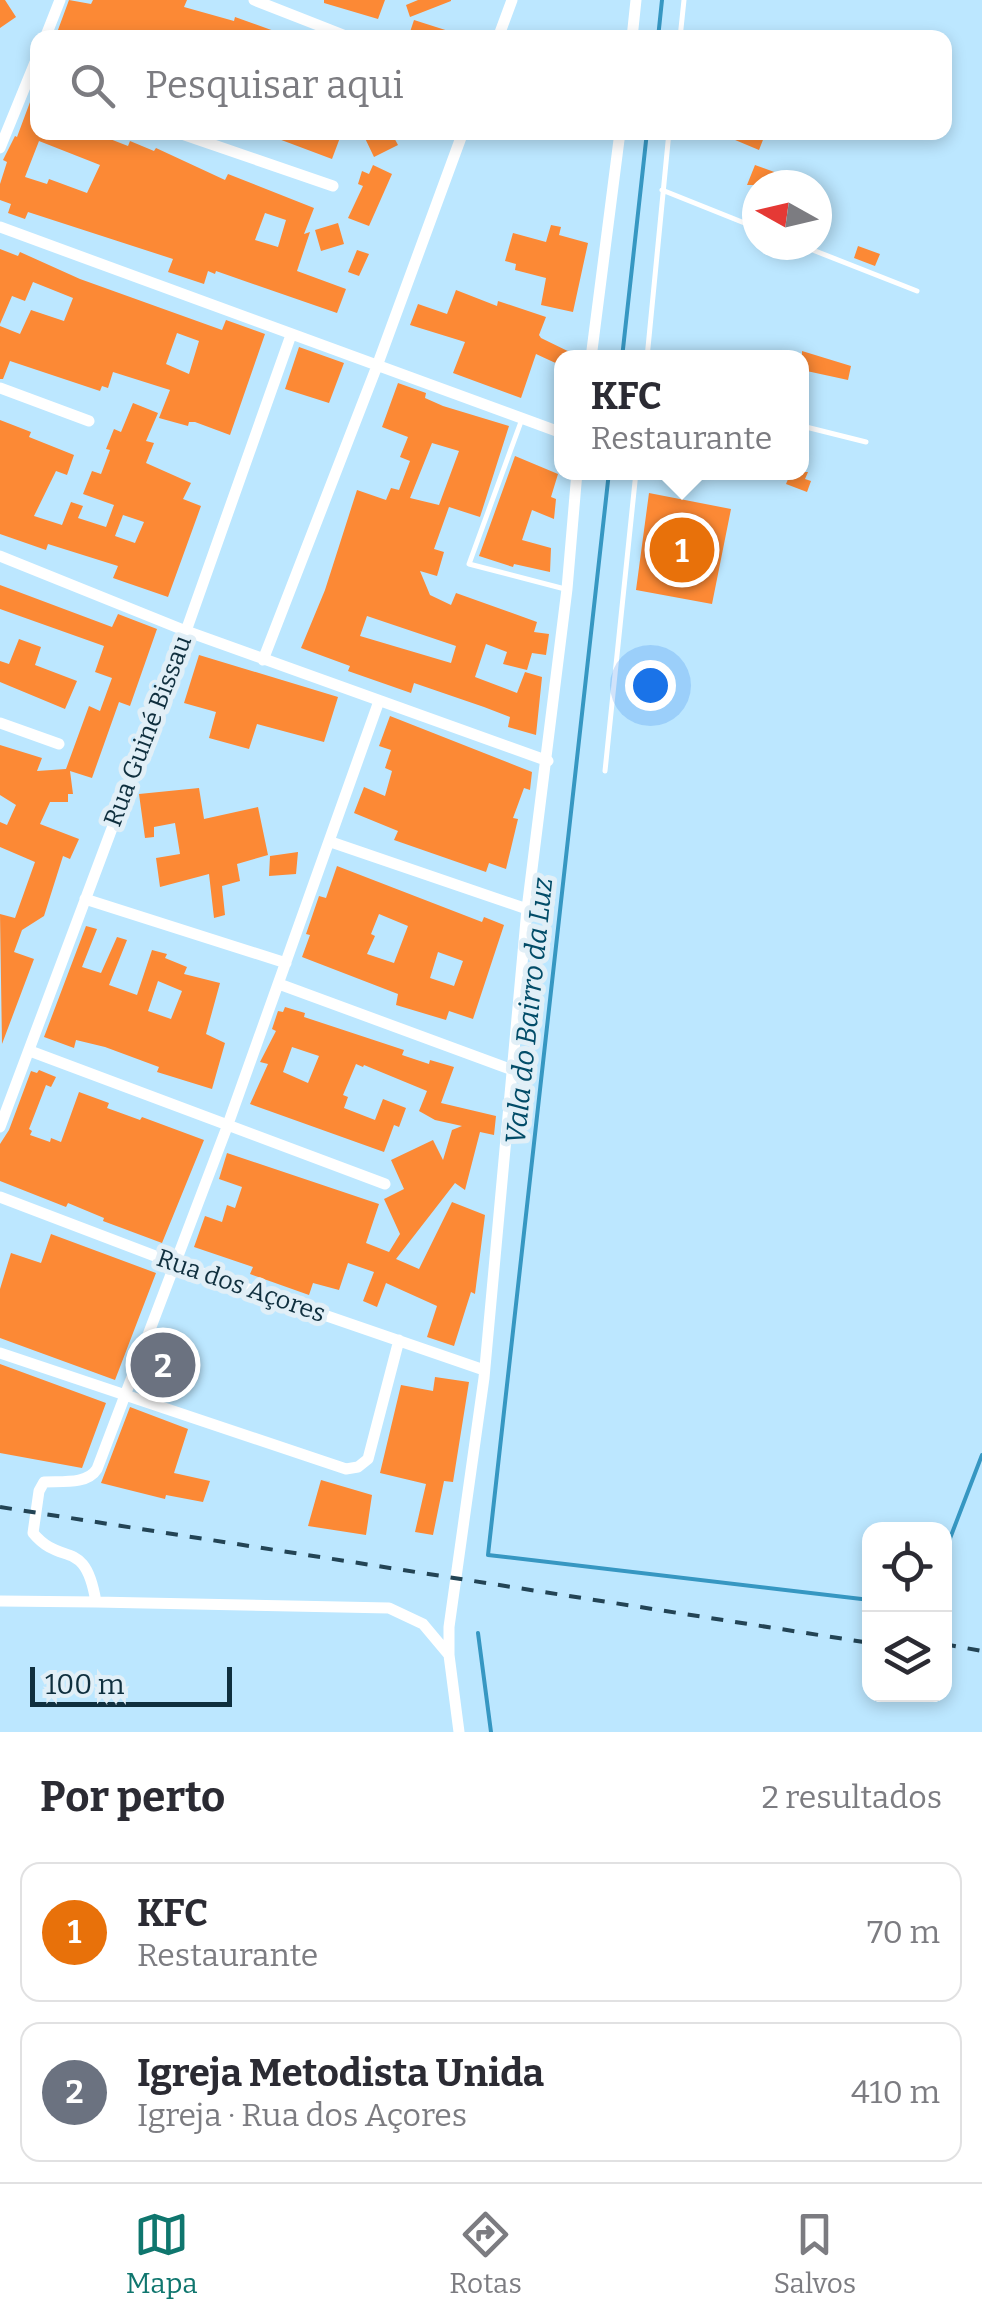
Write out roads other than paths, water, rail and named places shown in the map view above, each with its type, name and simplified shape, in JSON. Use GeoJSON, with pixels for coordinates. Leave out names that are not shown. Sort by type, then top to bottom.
{"type":"FeatureCollection","features":[{"type":"Feature","properties":{"kind":"street"},"geometry":{"type":"LineString","coordinates":[[47,30],[60,0]]}},
{"type":"Feature","properties":{"kind":"street"},"geometry":{"type":"LineString","coordinates":[[254,0],[331,30]]}},
{"type":"Feature","properties":{"kind":"street"},"geometry":{"type":"LineString","coordinates":[[501,30],[512,0]]}},
{"type":"Feature","properties":{"kind":"street"},"geometry":{"type":"LineString","coordinates":[[633,30],[636,0]]}},
{"type":"Feature","properties":{"kind":"street"},"geometry":{"type":"LineString","coordinates":[[0,148],[30,87]]}},
{"type":"Feature","properties":{"kind":"street"},"geometry":{"type":"LineString","coordinates":[[199,140],[333,186]]}},
{"type":"Feature","properties":{"kind":"street"},"geometry":{"type":"LineString","coordinates":[[263,660],[460,140]]}},
{"type":"Feature","properties":{"kind":"street"},"geometry":{"type":"LineString","coordinates":[[591,350],[619,140]]}},
{"type":"Feature","properties":{"kind":"street"},"geometry":{"type":"LineString","coordinates":[[0,228],[554,430]]}},
{"type":"Feature","properties":{"kind":"street","name":"Rua Guiné Bissau"},"geometry":{"type":"LineString","coordinates":[[0,1127],[186,631],[291,334]]}},
{"type":"Feature","properties":{"kind":"street"},"geometry":{"type":"LineString","coordinates":[[0,388],[89,421]]}},
{"type":"Feature","properties":{"kind":"street"},"geometry":{"type":"LineString","coordinates":[[459,1732],[449,1627],[484,1370],[510,1069],[568,589],[576,480]]}},
{"type":"Feature","properties":{"kind":"street"},"geometry":{"type":"LineString","coordinates":[[0,556],[263,660],[548,761]]}},
{"type":"Feature","properties":{"kind":"street"},"geometry":{"type":"LineString","coordinates":[[96,1602],[92,1580],[80,1560],[44,1544],[33,1533],[44,1482],[92,1476],[228,1127],[379,700]]}},
{"type":"Feature","properties":{"kind":"street"},"geometry":{"type":"LineString","coordinates":[[0,722],[59,744]]}},
{"type":"Feature","properties":{"kind":"street"},"geometry":{"type":"LineString","coordinates":[[331,842],[527,909]]}},
{"type":"Feature","properties":{"kind":"street"},"geometry":{"type":"LineString","coordinates":[[85,899],[286,963]]}},
{"type":"Feature","properties":{"kind":"street"},"geometry":{"type":"LineString","coordinates":[[279,984],[510,1069]]}},
{"type":"Feature","properties":{"kind":"street"},"geometry":{"type":"LineString","coordinates":[[30,1051],[386,1184]]}},
{"type":"Feature","properties":{"kind":"street","name":"Rua dos Açores"},"geometry":{"type":"LineString","coordinates":[[0,1197],[176,1264],[484,1370]]}},
{"type":"Feature","properties":{"kind":"street"},"geometry":{"type":"LineString","coordinates":[[0,1353],[346,1468],[358,1467],[368,1459],[398,1340]]}},
{"type":"Feature","properties":{"kind":"street"},"geometry":{"type":"LineString","coordinates":[[0,1602],[389,1608],[423,1624],[449,1655]]}},
{"type":"Feature","properties":{"kind":"lane"},"geometry":{"type":"LineString","coordinates":[[681,30],[684,0]]}},
{"type":"Feature","properties":{"kind":"lane"},"geometry":{"type":"LineString","coordinates":[[648,350],[668,140]]}},
{"type":"Feature","properties":{"kind":"lane"},"geometry":{"type":"LineString","coordinates":[[662,190],[742,222]]}},
{"type":"Feature","properties":{"kind":"lane"},"geometry":{"type":"LineString","coordinates":[[832,258],[917,291]]}},
{"type":"Feature","properties":{"kind":"lane"},"geometry":{"type":"LineString","coordinates":[[522,419],[468,564],[568,589]]}},
{"type":"Feature","properties":{"kind":"lane"},"geometry":{"type":"LineString","coordinates":[[809,428],[866,442]]}},
{"type":"Feature","properties":{"kind":"lane"},"geometry":{"type":"LineString","coordinates":[[604,771],[635,480]]}},
{"type":"Feature","properties":{"kind":"waterway","name":"Vala do Bairro da Luz"},"geometry":{"type":"LineString","coordinates":[[659,30],[662,0]]}},
{"type":"Feature","properties":{"kind":"waterway","name":"Vala do Bairro da Luz"},"geometry":{"type":"LineString","coordinates":[[623,350],[646,140]]}},
{"type":"Feature","properties":{"kind":"waterway","name":"Vala do Bairro da Luz"},"geometry":{"type":"LineString","coordinates":[[608,480],[488,1555],[862,1599]]}},
{"type":"Feature","properties":{"kind":"waterway"},"geometry":{"type":"LineString","coordinates":[[952,1533],[982,1455]]}},
{"type":"Feature","properties":{"kind":"waterway"},"geometry":{"type":"LineString","coordinates":[[478,1633],[491,1732]]}},
{"type":"Feature","properties":{"kind":"railway"},"geometry":{"type":"LineString","coordinates":[[0,1507],[862,1642]]}},
{"type":"Feature","properties":{"kind":"railway"},"geometry":{"type":"LineString","coordinates":[[952,1645],[982,1651]]}},
{"type":"Feature","properties":{"kind":"place","name":"KFC"},"geometry":{"type":"Point","coordinates":[682,550]}},
{"type":"Feature","properties":{"kind":"place","name":"Igreja Metodista Unida"},"geometry":{"type":"Point","coordinates":[163,1365]}}]}
